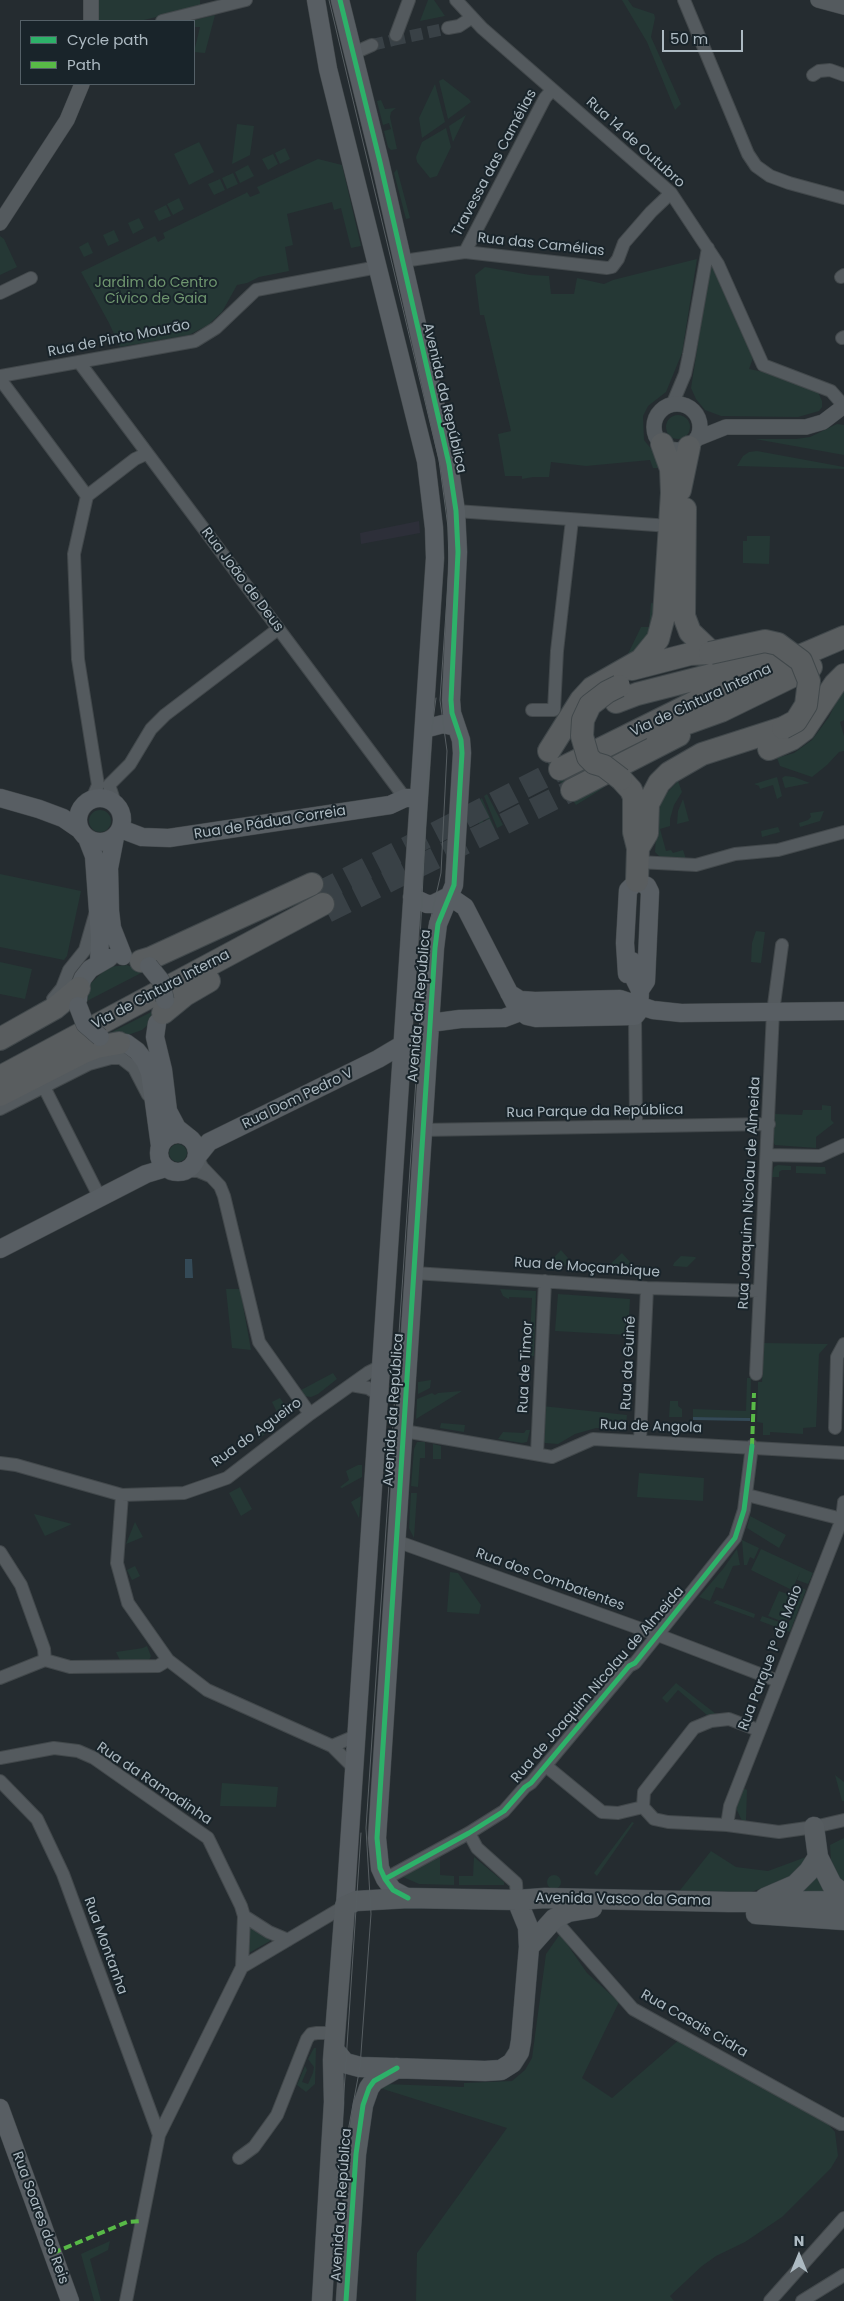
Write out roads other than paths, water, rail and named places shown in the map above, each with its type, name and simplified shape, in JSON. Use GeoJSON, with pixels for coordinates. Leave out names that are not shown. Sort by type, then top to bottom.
{"type":"FeatureCollection","features":[{"type":"Feature","properties":{"kind":"highway"},"geometry":{"type":"LineString","coordinates":[[638,864],[634,832],[634,797],[631,790],[597,744],[596,725],[617,687],[658,640],[664,616],[670,526],[671,469],[662,444]]}},
{"type":"Feature","properties":{"kind":"highway"},"geometry":{"type":"LineString","coordinates":[[690,450],[685,496],[684,594],[686,624],[697,640],[722,658],[744,660],[784,652]]}},
{"type":"Feature","properties":{"kind":"highway"},"geometry":{"type":"LineString","coordinates":[[690,450],[678,516],[673,624],[681,640],[710,653]]}},
{"type":"Feature","properties":{"kind":"highway"},"geometry":{"type":"LineString","coordinates":[[617,687],[637,694],[746,666],[844,627]]}},
{"type":"Feature","properties":{"kind":"highway","name":"Via de Cintura Interna"},"geometry":{"type":"LineString","coordinates":[[560,770],[717,702],[844,637]]}},
{"type":"Feature","properties":{"kind":"highway"},"geometry":{"type":"LineString","coordinates":[[638,864],[647,833],[648,804],[654,792],[669,773],[708,752],[778,724],[792,706],[795,696],[796,676],[778,644],[764,641],[710,653],[694,663],[617,687],[592,688],[581,700],[560,770],[616,770],[778,724]]}},
{"type":"Feature","properties":{"kind":"highway","name":"Via de Cintura Interna"},"geometry":{"type":"LineString","coordinates":[[717,702],[771,685],[844,653]]}},
{"type":"Feature","properties":{"kind":"highway"},"geometry":{"type":"LineString","coordinates":[[691,762],[712,762],[768,749],[792,739],[811,722],[827,696],[844,675]]}},
{"type":"Feature","properties":{"kind":"highway"},"geometry":{"type":"LineString","coordinates":[[616,770],[717,702]]}},
{"type":"Feature","properties":{"kind":"highway"},"geometry":{"type":"LineString","coordinates":[[138,961],[320,898]]}},
{"type":"Feature","properties":{"kind":"highway"},"geometry":{"type":"LineString","coordinates":[[162,1012],[320,898]]}},
{"type":"Feature","properties":{"kind":"highway","name":"Via de Cintura Interna"},"geometry":{"type":"LineString","coordinates":[[0,1059],[320,898]]}},
{"type":"Feature","properties":{"kind":"highway","name":"Via de Cintura Interna"},"geometry":{"type":"LineString","coordinates":[[0,1077],[320,898]]}},
{"type":"Feature","properties":{"kind":"highway"},"geometry":{"type":"LineString","coordinates":[[0,1039],[78,997]]}},
{"type":"Feature","properties":{"kind":"highway"},"geometry":{"type":"LineString","coordinates":[[0,1095],[84,1052],[115,1041]]}},
{"type":"Feature","properties":{"kind":"main road","name":"Avenida da República"},"geometry":{"type":"LineString","coordinates":[[316,0],[328,69],[426,461],[434,528],[435,558],[424,728],[412,798],[412,897],[381,1396],[336,2042],[322,2301]]}},
{"type":"Feature","properties":{"kind":"main road","name":"Avenida da República"},"geometry":{"type":"LineString","coordinates":[[340,0],[403,261],[449,464],[456,511],[458,552],[451,700],[456,728],[461,740],[462,753],[454,884],[438,924],[422,1130],[377,1838],[380,1868],[385,1879]]}},
{"type":"Feature","properties":{"kind":"main road"},"geometry":{"type":"LineString","coordinates":[[328,69],[338,60],[354,54]]}},
{"type":"Feature","properties":{"kind":"main road"},"geometry":{"type":"LineString","coordinates":[[378,268],[403,261]]}},
{"type":"Feature","properties":{"kind":"main road"},"geometry":{"type":"LineString","coordinates":[[424,728],[438,724],[456,728]]}},
{"type":"Feature","properties":{"kind":"main road"},"geometry":{"type":"LineString","coordinates":[[96,793],[115,803],[122,815],[108,868],[112,928],[138,961],[161,981],[162,1012],[155,1038],[163,1070],[168,1112],[177,1128],[195,1145],[197,1157],[195,1164],[185,1172],[172,1172],[166,1168],[159,1158],[160,1146],[150,1073],[145,1061],[137,1051],[85,1024],[78,997],[90,969],[99,962],[110,957],[138,961]]}},
{"type":"Feature","properties":{"kind":"main road"},"geometry":{"type":"LineString","coordinates":[[39,808],[74,807],[96,793]]}},
{"type":"Feature","properties":{"kind":"main road"},"geometry":{"type":"LineString","coordinates":[[96,793],[78,815],[83,834],[94,856],[100,938],[99,962]]}},
{"type":"Feature","properties":{"kind":"main road"},"geometry":{"type":"LineString","coordinates":[[0,798],[39,808],[63,818],[98,843],[105,842],[118,833]]}},
{"type":"Feature","properties":{"kind":"main road","name":"Rua de Pádua Correia"},"geometry":{"type":"LineString","coordinates":[[118,833],[142,837],[169,838],[390,805],[412,798]]}},
{"type":"Feature","properties":{"kind":"main road"},"geometry":{"type":"LineString","coordinates":[[633,1008],[640,990],[646,981],[636,958],[628,890],[638,864]]}},
{"type":"Feature","properties":{"kind":"main road"},"geometry":{"type":"LineString","coordinates":[[412,897],[427,904],[433,904],[450,896],[465,907],[520,1012],[536,1018],[633,1008]]}},
{"type":"Feature","properties":{"kind":"main road"},"geometry":{"type":"LineString","coordinates":[[633,1008],[627,989],[636,958]]}},
{"type":"Feature","properties":{"kind":"main road"},"geometry":{"type":"LineString","coordinates":[[509,993],[520,1000],[681,1013],[844,1011]]}},
{"type":"Feature","properties":{"kind":"main road"},"geometry":{"type":"LineString","coordinates":[[430,1024],[460,1019],[504,1018],[520,1012],[582,1012],[600,1008]]}},
{"type":"Feature","properties":{"kind":"main road"},"geometry":{"type":"LineString","coordinates":[[115,1041],[138,1039],[149,1033],[162,1012]]}},
{"type":"Feature","properties":{"kind":"main road","name":"Rua Dom Pedro V"},"geometry":{"type":"LineString","coordinates":[[197,1157],[209,1142],[403,1046],[430,1024]]}},
{"type":"Feature","properties":{"kind":"main road"},"geometry":{"type":"LineString","coordinates":[[160,1146],[169,1136],[181,1134],[187,1136]]}},
{"type":"Feature","properties":{"kind":"main road"},"geometry":{"type":"LineString","coordinates":[[0,1248],[146,1174],[166,1168]]}},
{"type":"Feature","properties":{"kind":"main road"},"geometry":{"type":"LineString","coordinates":[[378,1437],[392,1432],[404,1431]]}},
{"type":"Feature","properties":{"kind":"main road"},"geometry":{"type":"LineString","coordinates":[[814,1827],[818,1857],[832,1885],[844,1894]]}},
{"type":"Feature","properties":{"kind":"main road"},"geometry":{"type":"LineString","coordinates":[[728,1908],[771,1897],[795,1885],[809,1871],[818,1857]]}},
{"type":"Feature","properties":{"kind":"main road"},"geometry":{"type":"LineString","coordinates":[[385,1879],[393,1890],[408,1898]]}},
{"type":"Feature","properties":{"kind":"main road","name":"Avenida Vasco da Gama"},"geometry":{"type":"LineString","coordinates":[[345,1906],[356,1901],[371,1899],[517,1900],[545,1898],[728,1908]]}},
{"type":"Feature","properties":{"kind":"main road","name":"Avenida Vasco da Gama"},"geometry":{"type":"LineString","coordinates":[[398,2068],[485,2071],[501,2070],[512,2063],[519,2052],[521,2041],[529,1947],[528,1927],[517,1900]]}},
{"type":"Feature","properties":{"kind":"main road"},"geometry":{"type":"LineString","coordinates":[[728,1908],[844,1901]]}},
{"type":"Feature","properties":{"kind":"main road","name":"Avenida Vasco da Gama"},"geometry":{"type":"LineString","coordinates":[[529,1947],[554,1919],[568,1912],[584,1908],[728,1908]]}},
{"type":"Feature","properties":{"kind":"main road"},"geometry":{"type":"LineString","coordinates":[[728,1908],[844,1909]]}},
{"type":"Feature","properties":{"kind":"main road"},"geometry":{"type":"LineString","coordinates":[[728,1908],[844,1920]]}},
{"type":"Feature","properties":{"kind":"main road"},"geometry":{"type":"LineString","coordinates":[[728,1908],[844,1930]]}},
{"type":"Feature","properties":{"kind":"main road"},"geometry":{"type":"LineString","coordinates":[[336,2042],[345,2063],[360,2067],[398,2068]]}},
{"type":"Feature","properties":{"kind":"main road","name":"Avenida da República"},"geometry":{"type":"LineString","coordinates":[[346,2301],[356,2154],[363,2105],[369,2088],[374,2082],[398,2068]]}},
{"type":"Feature","properties":{"kind":"main road","name":"Rua Soares dos Reis"},"geometry":{"type":"LineString","coordinates":[[0,2108],[70,2301]]}},
{"type":"Feature","properties":{"kind":"street"},"geometry":{"type":"LineString","coordinates":[[91,0],[91,20]]}},
{"type":"Feature","properties":{"kind":"street"},"geometry":{"type":"LineString","coordinates":[[166,20],[246,0]]}},
{"type":"Feature","properties":{"kind":"street"},"geometry":{"type":"LineString","coordinates":[[396,35],[410,0]]}},
{"type":"Feature","properties":{"kind":"street","name":"Rua 14 de Outubro"},"geometry":{"type":"LineString","coordinates":[[456,0],[471,18],[671,193],[718,264],[763,364],[831,391],[844,406]]}},
{"type":"Feature","properties":{"kind":"street"},"geometry":{"type":"LineString","coordinates":[[684,0],[748,154],[756,166],[770,176],[788,183],[844,198]]}},
{"type":"Feature","properties":{"kind":"street"},"geometry":{"type":"LineString","coordinates":[[818,0],[844,7]]}},
{"type":"Feature","properties":{"kind":"street"},"geometry":{"type":"LineString","coordinates":[[448,28],[459,26],[471,18]]}},
{"type":"Feature","properties":{"kind":"street"},"geometry":{"type":"LineString","coordinates":[[354,54],[372,45]]}},
{"type":"Feature","properties":{"kind":"street"},"geometry":{"type":"LineString","coordinates":[[814,75],[819,70],[830,70],[844,75]]}},
{"type":"Feature","properties":{"kind":"street"},"geometry":{"type":"LineString","coordinates":[[0,223],[68,120],[82,85]]}},
{"type":"Feature","properties":{"kind":"street","name":"Travessa das Camélias"},"geometry":{"type":"LineString","coordinates":[[464,252],[552,90]]}},
{"type":"Feature","properties":{"kind":"street","name":"Rua das Camélias"},"geometry":{"type":"LineString","coordinates":[[403,261],[417,257],[464,252],[606,268],[612,267],[618,259],[624,243],[651,212],[671,193]]}},
{"type":"Feature","properties":{"kind":"street"},"geometry":{"type":"LineString","coordinates":[[672,405],[685,374],[708,248]]}},
{"type":"Feature","properties":{"kind":"street","name":"Rua de Pinto Mourão"},"geometry":{"type":"LineString","coordinates":[[0,378],[195,341],[216,328],[256,290],[378,268]]}},
{"type":"Feature","properties":{"kind":"street"},"geometry":{"type":"LineString","coordinates":[[0,293],[31,278]]}},
{"type":"Feature","properties":{"kind":"street","name":"Rua João de Deus"},"geometry":{"type":"LineString","coordinates":[[79,362],[278,629],[412,798]]}},
{"type":"Feature","properties":{"kind":"street"},"geometry":{"type":"LineString","coordinates":[[0,378],[87,496]]}},
{"type":"Feature","properties":{"kind":"street"},"geometry":{"type":"LineString","coordinates":[[726,428],[690,450],[674,450],[662,444],[654,432],[656,418],[666,407],[672,405],[686,406],[696,415],[726,428],[806,428],[824,422],[844,406]]}},
{"type":"Feature","properties":{"kind":"street"},"geometry":{"type":"LineString","coordinates":[[690,450],[700,427],[696,415]]}},
{"type":"Feature","properties":{"kind":"street"},"geometry":{"type":"LineString","coordinates":[[96,793],[78,659],[74,554],[87,496],[135,459],[146,454]]}},
{"type":"Feature","properties":{"kind":"street"},"geometry":{"type":"LineString","coordinates":[[456,511],[670,526]]}},
{"type":"Feature","properties":{"kind":"street"},"geometry":{"type":"LineString","coordinates":[[532,710],[554,710],[557,650],[572,520]]}},
{"type":"Feature","properties":{"kind":"street"},"geometry":{"type":"LineString","coordinates":[[96,793],[130,764],[151,729],[165,715],[278,629]]}},
{"type":"Feature","properties":{"kind":"street"},"geometry":{"type":"LineString","coordinates":[[638,864],[696,865],[735,854],[778,850],[844,832]]}},
{"type":"Feature","properties":{"kind":"street"},"geometry":{"type":"LineString","coordinates":[[0,1028],[50,1002],[62,988],[69,970],[85,950],[97,908]]}},
{"type":"Feature","properties":{"kind":"street","name":"Rua Joaquim Nicolau de Almeida"},"geometry":{"type":"LineString","coordinates":[[756,1374],[773,1012],[782,945]]}},
{"type":"Feature","properties":{"kind":"street"},"geometry":{"type":"LineString","coordinates":[[633,1008],[636,1126]]}},
{"type":"Feature","properties":{"kind":"street"},"geometry":{"type":"LineString","coordinates":[[0,1109],[89,1064],[106,1058],[117,1057],[126,1061],[138,1074],[154,1111]]}},
{"type":"Feature","properties":{"kind":"street"},"geometry":{"type":"LineString","coordinates":[[44,1087],[100,1198]]}},
{"type":"Feature","properties":{"kind":"street","name":"Rua Parque da República"},"geometry":{"type":"LineString","coordinates":[[422,1130],[769,1124]]}},
{"type":"Feature","properties":{"kind":"street"},"geometry":{"type":"LineString","coordinates":[[767,1155],[820,1156],[844,1145]]}},
{"type":"Feature","properties":{"kind":"street"},"geometry":{"type":"LineString","coordinates":[[197,1157],[202,1167],[220,1186],[224,1196],[259,1342],[310,1414]]}},
{"type":"Feature","properties":{"kind":"street"},"geometry":{"type":"LineString","coordinates":[[185,1172],[198,1171],[212,1178]]}},
{"type":"Feature","properties":{"kind":"street","name":"Rua de Moçambique"},"geometry":{"type":"LineString","coordinates":[[414,1273],[647,1288],[759,1291]]}},
{"type":"Feature","properties":{"kind":"street","name":"Rua de Timor"},"geometry":{"type":"LineString","coordinates":[[536,1454],[545,1281]]}},
{"type":"Feature","properties":{"kind":"street","name":"Rua da Guiné"},"geometry":{"type":"LineString","coordinates":[[640,1440],[647,1288]]}},
{"type":"Feature","properties":{"kind":"street"},"geometry":{"type":"LineString","coordinates":[[835,1428],[837,1357],[844,1344]]}},
{"type":"Feature","properties":{"kind":"street","name":"Rua do Agueiro"},"geometry":{"type":"LineString","coordinates":[[0,1463],[16,1465],[122,1495],[184,1493],[227,1478],[310,1414],[368,1372],[382,1365]]}},
{"type":"Feature","properties":{"kind":"street"},"geometry":{"type":"LineString","coordinates":[[351,1385],[368,1388],[381,1396]]}},
{"type":"Feature","properties":{"kind":"street","name":"Rua de Angola"},"geometry":{"type":"LineString","coordinates":[[404,1431],[552,1457],[594,1439],[844,1452]]}},
{"type":"Feature","properties":{"kind":"street","name":"Rua de Joaquim Nicolau de Almeida"},"geometry":{"type":"LineString","coordinates":[[385,1879],[470,1833],[504,1811],[546,1766],[613,1684],[658,1635],[735,1538],[747,1495],[752,1446]]}},
{"type":"Feature","properties":{"kind":"street"},"geometry":{"type":"LineString","coordinates":[[122,1495],[117,1554],[119,1571],[128,1603],[168,1660],[207,1690],[332,1746],[356,1770]]}},
{"type":"Feature","properties":{"kind":"street"},"geometry":{"type":"LineString","coordinates":[[747,1495],[842,1519]]}},
{"type":"Feature","properties":{"kind":"street","name":"Rua Parque 1º de Maio"},"geometry":{"type":"LineString","coordinates":[[727,1825],[730,1806],[758,1730],[842,1519],[844,1502]]}},
{"type":"Feature","properties":{"kind":"street","name":"Rua dos Combatentes"},"geometry":{"type":"LineString","coordinates":[[396,1542],[658,1635],[778,1681]]}},
{"type":"Feature","properties":{"kind":"street"},"geometry":{"type":"LineString","coordinates":[[0,1552],[21,1585],[44,1649],[45,1660]]}},
{"type":"Feature","properties":{"kind":"street"},"geometry":{"type":"LineString","coordinates":[[0,1678],[45,1660],[70,1667],[158,1666],[168,1660]]}},
{"type":"Feature","properties":{"kind":"street"},"geometry":{"type":"LineString","coordinates":[[758,1730],[729,1719],[711,1721],[694,1728],[644,1792],[643,1807],[654,1819],[668,1822],[727,1825],[780,1832],[844,1820]]}},
{"type":"Feature","properties":{"kind":"street"},"geometry":{"type":"LineString","coordinates":[[332,1746],[358,1735]]}},
{"type":"Feature","properties":{"kind":"street","name":"Rua da Ramadinha"},"geometry":{"type":"LineString","coordinates":[[0,1758],[54,1748],[78,1751],[94,1758],[208,1838],[218,1856],[244,1916]]}},
{"type":"Feature","properties":{"kind":"street"},"geometry":{"type":"LineString","coordinates":[[546,1766],[602,1812],[618,1813],[643,1807]]}},
{"type":"Feature","properties":{"kind":"street","name":"Rua Montanha"},"geometry":{"type":"LineString","coordinates":[[0,1781],[37,1819],[63,1874],[159,2135]]}},
{"type":"Feature","properties":{"kind":"street"},"geometry":{"type":"LineString","coordinates":[[470,1833],[477,1848],[516,1883],[517,1900]]}},
{"type":"Feature","properties":{"kind":"street"},"geometry":{"type":"LineString","coordinates":[[242,1967],[345,1906]]}},
{"type":"Feature","properties":{"kind":"street"},"geometry":{"type":"LineString","coordinates":[[244,1916],[269,1932],[288,1940]]}},
{"type":"Feature","properties":{"kind":"street"},"geometry":{"type":"LineString","coordinates":[[126,2301],[159,2135],[242,1967],[244,1916]]}},
{"type":"Feature","properties":{"kind":"street","name":"Rua Casais Cidra"},"geometry":{"type":"LineString","coordinates":[[554,1919],[633,2009],[844,2124]]}},
{"type":"Feature","properties":{"kind":"street"},"geometry":{"type":"LineString","coordinates":[[240,2158],[254,2147],[277,2115],[306,2039],[317,2033],[336,2042]]}},
{"type":"Feature","properties":{"kind":"street"},"geometry":{"type":"LineString","coordinates":[[770,2301],[844,2218]]}},
{"type":"Feature","properties":{"kind":"street"},"geometry":{"type":"LineString","coordinates":[[802,2301],[844,2276]]}},
{"type":"Feature","properties":{"kind":"water"},"geometry":{"type":"Polygon","coordinates":[[[185,1259],[192,1259],[193,1278],[185,1278],[185,1259]]]}},
{"type":"Feature","properties":{"kind":"water"},"geometry":{"type":"Polygon","coordinates":[[[693,1417],[750,1418],[750,1421],[693,1420],[693,1417]]]}},
{"type":"Feature","properties":{"kind":"tunnel"},"geometry":{"type":"LineString","coordinates":[[393,40],[448,28]]}},
{"type":"Feature","properties":{"kind":"tunnel"},"geometry":{"type":"LineString","coordinates":[[372,45],[393,40],[396,35]]}},
{"type":"Feature","properties":{"kind":"tunnel"},"geometry":{"type":"LineString","coordinates":[[318,893],[560,769]]}},
{"type":"Feature","properties":{"kind":"tunnel"},"geometry":{"type":"LineString","coordinates":[[327,912],[572,790]]}},
{"type":"Feature","properties":{"kind":"tram line"},"geometry":{"type":"LineString","coordinates":[[329,0],[439,460],[448,527],[449,568],[440,700],[447,751],[441,873],[425,944],[366,1828],[371,1914],[360,2067],[346,2142],[339,2301]]}},
{"type":"Feature","properties":{"kind":"tram line"},"geometry":{"type":"LineString","coordinates":[[420,940],[429,751],[436,698]]}},
{"type":"Feature","properties":{"kind":"tram line"},"geometry":{"type":"LineString","coordinates":[[341,2138],[361,1833]]}},
{"type":"Feature","properties":{"kind":"park label","name":"Jardim do Centro Cívico de Gaia"},"geometry":{"type":"Point","coordinates":[156,292]}}]}
